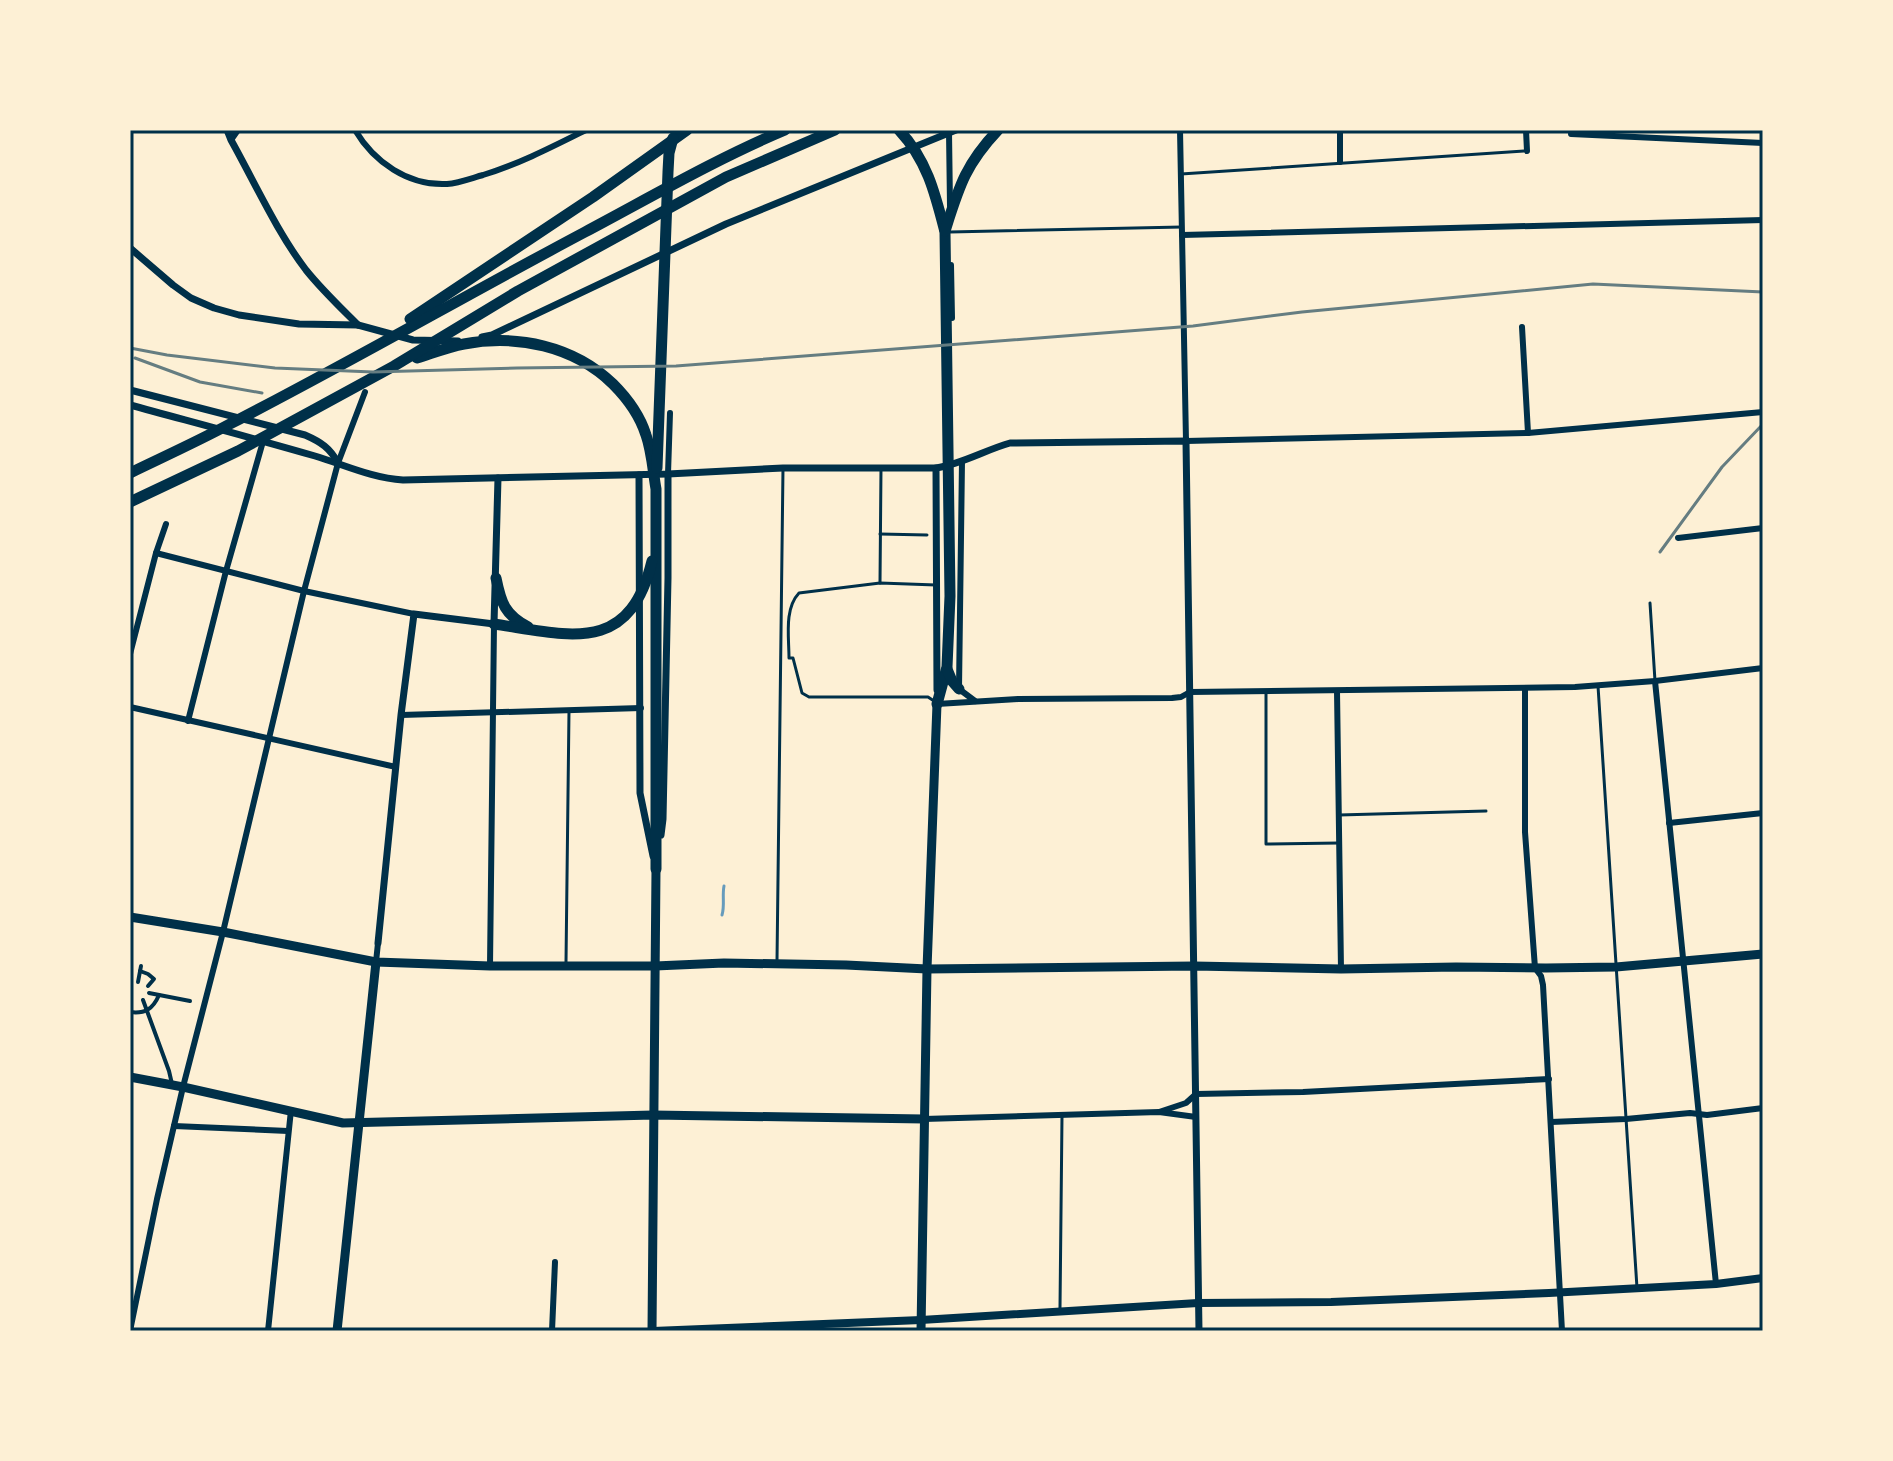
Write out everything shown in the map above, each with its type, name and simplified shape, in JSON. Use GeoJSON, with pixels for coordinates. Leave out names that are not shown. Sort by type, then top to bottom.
{"type":"FeatureCollection","features":[{"type":"Feature","properties":{"kind":"highway"},"geometry":{"type":"LineString","coordinates":[[656,869],[656,489],[669,153],[677,130]]}},
{"type":"Feature","properties":{"kind":"highway"},"geometry":{"type":"LineString","coordinates":[[130,473],[226,427],[359,356],[457,294],[687,130]]}},
{"type":"Feature","properties":{"kind":"highway"},"geometry":{"type":"LineString","coordinates":[[457,294],[785,130]]}},
{"type":"Feature","properties":{"kind":"highway"},"geometry":{"type":"LineString","coordinates":[[130,502],[238,451],[394,366],[518,291],[726,177],[835,130]]}},
{"type":"Feature","properties":{"kind":"highway"},"geometry":{"type":"LineString","coordinates":[[899,130],[922,161],[948,232]]}},
{"type":"Feature","properties":{"kind":"highway"},"geometry":{"type":"LineString","coordinates":[[937,704],[947,667],[950,596],[948,232],[959,187],[968,166],[998,130]]}},
{"type":"Feature","properties":{"kind":"highway"},"geometry":{"type":"LineString","coordinates":[[394,366],[447,348],[482,342],[523,342],[571,354],[605,376],[635,412],[646,435],[656,489]]}},
{"type":"Feature","properties":{"kind":"highway"},"geometry":{"type":"LineString","coordinates":[[494,624],[561,635],[597,632],[614,625],[639,600],[647,584],[656,545]]}},
{"type":"Feature","properties":{"kind":"highway"},"geometry":{"type":"LineString","coordinates":[[496,578],[503,605],[513,618],[540,631]]}},
{"type":"Feature","properties":{"kind":"highway"},"geometry":{"type":"LineString","coordinates":[[947,667],[959,689]]}},
{"type":"Feature","properties":{"kind":"main road"},"geometry":{"type":"LineString","coordinates":[[921,1326],[927,969],[937,704]]}},
{"type":"Feature","properties":{"kind":"main road"},"geometry":{"type":"LineString","coordinates":[[656,869],[652,1331],[921,1326],[1060,1312],[1198,1303],[1331,1302],[1560,1293],[1716,1284],[1763,1278]]}},
{"type":"Feature","properties":{"kind":"main road"},"geometry":{"type":"LineString","coordinates":[[130,917],[376,962],[490,966],[724,963],[927,969],[1194,966],[1535,968],[1616,967],[1763,954]]}},
{"type":"Feature","properties":{"kind":"main road"},"geometry":{"type":"LineString","coordinates":[[337,1331],[376,962]]}},
{"type":"Feature","properties":{"kind":"main road"},"geometry":{"type":"LineString","coordinates":[[130,1077],[343,1123],[653,1115],[924,1119]]}},
{"type":"Feature","properties":{"kind":"street"},"geometry":{"type":"LineString","coordinates":[[227,130],[305,268],[358,325]]}},
{"type":"Feature","properties":{"kind":"street"},"geometry":{"type":"LineString","coordinates":[[231,140],[238,130]]}},
{"type":"Feature","properties":{"kind":"street"},"geometry":{"type":"LineString","coordinates":[[355,130],[373,154],[395,171],[415,179],[447,184],[515,165],[586,130]]}},
{"type":"Feature","properties":{"kind":"street"},"geometry":{"type":"LineString","coordinates":[[1180,130],[1199,1331]]}},
{"type":"Feature","properties":{"kind":"street"},"geometry":{"type":"LineString","coordinates":[[1340,130],[1340,162]]}},
{"type":"Feature","properties":{"kind":"street"},"geometry":{"type":"LineString","coordinates":[[1526,130],[1527,151]]}},
{"type":"Feature","properties":{"kind":"street"},"geometry":{"type":"LineString","coordinates":[[130,248],[191,298],[239,315],[299,324],[358,325],[413,340],[470,340],[492,335],[726,224],[952,131],[948,232],[952,318]]}},
{"type":"Feature","properties":{"kind":"street"},"geometry":{"type":"LineString","coordinates":[[1571,134],[1763,143]]}},
{"type":"Feature","properties":{"kind":"street"},"geometry":{"type":"LineString","coordinates":[[1182,231],[1763,220]]}},
{"type":"Feature","properties":{"kind":"street"},"geometry":{"type":"LineString","coordinates":[[1522,327],[1528,433]]}},
{"type":"Feature","properties":{"kind":"street"},"geometry":{"type":"LineString","coordinates":[[130,390],[305,435],[322,443],[338,463]]}},
{"type":"Feature","properties":{"kind":"street"},"geometry":{"type":"LineString","coordinates":[[130,1331],[174,1126],[177,1086],[223,932],[268,737],[338,463],[365,392]]}},
{"type":"Feature","properties":{"kind":"street"},"geometry":{"type":"LineString","coordinates":[[130,405],[386,479],[639,475],[783,468],[936,468],[952,466],[1010,443],[1528,433],[1763,412]]}},
{"type":"Feature","properties":{"kind":"street"},"geometry":{"type":"LineString","coordinates":[[656,869],[663,819],[670,413]]}},
{"type":"Feature","properties":{"kind":"street"},"geometry":{"type":"LineString","coordinates":[[188,721],[226,571],[269,426]]}},
{"type":"Feature","properties":{"kind":"street"},"geometry":{"type":"LineString","coordinates":[[962,461],[959,689],[975,701]]}},
{"type":"Feature","properties":{"kind":"street"},"geometry":{"type":"LineString","coordinates":[[936,468],[937,704],[1172,698],[1190,692],[1598,686],[1763,668]]}},
{"type":"Feature","properties":{"kind":"street"},"geometry":{"type":"LineString","coordinates":[[639,475],[640,793],[656,869]]}},
{"type":"Feature","properties":{"kind":"street"},"geometry":{"type":"LineString","coordinates":[[490,966],[498,478]]}},
{"type":"Feature","properties":{"kind":"street"},"geometry":{"type":"LineString","coordinates":[[130,654],[166,524]]}},
{"type":"Feature","properties":{"kind":"street"},"geometry":{"type":"LineString","coordinates":[[1678,538],[1763,528]]}},
{"type":"Feature","properties":{"kind":"street"},"geometry":{"type":"LineString","coordinates":[[156,553],[304,591],[414,614],[494,624]]}},
{"type":"Feature","properties":{"kind":"street"},"geometry":{"type":"LineString","coordinates":[[376,962],[414,614]]}},
{"type":"Feature","properties":{"kind":"street"},"geometry":{"type":"LineString","coordinates":[[1655,681],[1716,1284]]}},
{"type":"Feature","properties":{"kind":"street"},"geometry":{"type":"LineString","coordinates":[[1525,689],[1525,832],[1535,968],[1542,978],[1562,1331]]}},
{"type":"Feature","properties":{"kind":"street"},"geometry":{"type":"LineString","coordinates":[[1337,691],[1341,969]]}},
{"type":"Feature","properties":{"kind":"street"},"geometry":{"type":"LineString","coordinates":[[130,707],[396,767]]}},
{"type":"Feature","properties":{"kind":"street"},"geometry":{"type":"LineString","coordinates":[[401,715],[641,708]]}},
{"type":"Feature","properties":{"kind":"street"},"geometry":{"type":"LineString","coordinates":[[1669,823],[1763,813]]}},
{"type":"Feature","properties":{"kind":"street"},"geometry":{"type":"LineString","coordinates":[[138,982],[141,968],[154,979],[148,986]]}},
{"type":"Feature","properties":{"kind":"street"},"geometry":{"type":"LineString","coordinates":[[149,993],[190,1001]]}},
{"type":"Feature","properties":{"kind":"street"},"geometry":{"type":"LineString","coordinates":[[130,1012],[147,1010],[159,995]]}},
{"type":"Feature","properties":{"kind":"street"},"geometry":{"type":"LineString","coordinates":[[143,1000],[177,1086]]}},
{"type":"Feature","properties":{"kind":"street"},"geometry":{"type":"LineString","coordinates":[[1159,1112],[1186,1103],[1196,1094],[1303,1092],[1549,1079]]}},
{"type":"Feature","properties":{"kind":"street"},"geometry":{"type":"LineString","coordinates":[[1551,1122],[1698,1113],[1707,1115],[1763,1108]]}},
{"type":"Feature","properties":{"kind":"street"},"geometry":{"type":"LineString","coordinates":[[268,1331],[291,1110]]}},
{"type":"Feature","properties":{"kind":"street"},"geometry":{"type":"LineString","coordinates":[[924,1119],[1159,1112],[1196,1117]]}},
{"type":"Feature","properties":{"kind":"street"},"geometry":{"type":"LineString","coordinates":[[174,1126],[288,1131]]}},
{"type":"Feature","properties":{"kind":"street"},"geometry":{"type":"LineString","coordinates":[[552,1331],[555,1262]]}},
{"type":"Feature","properties":{"kind":"lane"},"geometry":{"type":"LineString","coordinates":[[1181,174],[1527,151]]}},
{"type":"Feature","properties":{"kind":"lane"},"geometry":{"type":"LineString","coordinates":[[948,232],[1182,231]]}},
{"type":"Feature","properties":{"kind":"lane"},"geometry":{"type":"LineString","coordinates":[[777,965],[783,468]]}},
{"type":"Feature","properties":{"kind":"lane"},"geometry":{"type":"LineString","coordinates":[[880,583],[881,468]]}},
{"type":"Feature","properties":{"kind":"lane"},"geometry":{"type":"LineString","coordinates":[[880,534],[927,535]]}},
{"type":"Feature","properties":{"kind":"lane"},"geometry":{"type":"LineString","coordinates":[[936,585],[880,583],[799,593],[790,608],[789,658],[793,658],[802,693],[809,697],[928,697],[937,704]]}},
{"type":"Feature","properties":{"kind":"lane"},"geometry":{"type":"LineString","coordinates":[[1650,603],[1655,681]]}},
{"type":"Feature","properties":{"kind":"lane"},"geometry":{"type":"LineString","coordinates":[[1598,686],[1637,1288]]}},
{"type":"Feature","properties":{"kind":"lane"},"geometry":{"type":"LineString","coordinates":[[1266,692],[1266,844],[1339,843]]}},
{"type":"Feature","properties":{"kind":"lane"},"geometry":{"type":"LineString","coordinates":[[566,966],[569,711]]}},
{"type":"Feature","properties":{"kind":"lane"},"geometry":{"type":"LineString","coordinates":[[1339,815],[1486,811]]}},
{"type":"Feature","properties":{"kind":"lane"},"geometry":{"type":"LineString","coordinates":[[1060,1312],[1062,1116]]}},
{"type":"Feature","properties":{"kind":"waterway"},"geometry":{"type":"LineString","coordinates":[[722,915],[724,886]]}},
{"type":"Feature","properties":{"kind":"railway"},"geometry":{"type":"LineString","coordinates":[[130,348],[275,368],[373,372],[676,366],[1193,326],[1302,312],[1593,284],[1763,292]]}},
{"type":"Feature","properties":{"kind":"railway"},"geometry":{"type":"LineString","coordinates":[[135,358],[200,382],[262,393]]}},
{"type":"Feature","properties":{"kind":"railway"},"geometry":{"type":"LineString","coordinates":[[1660,552],[1722,467],[1763,424]]}}]}
